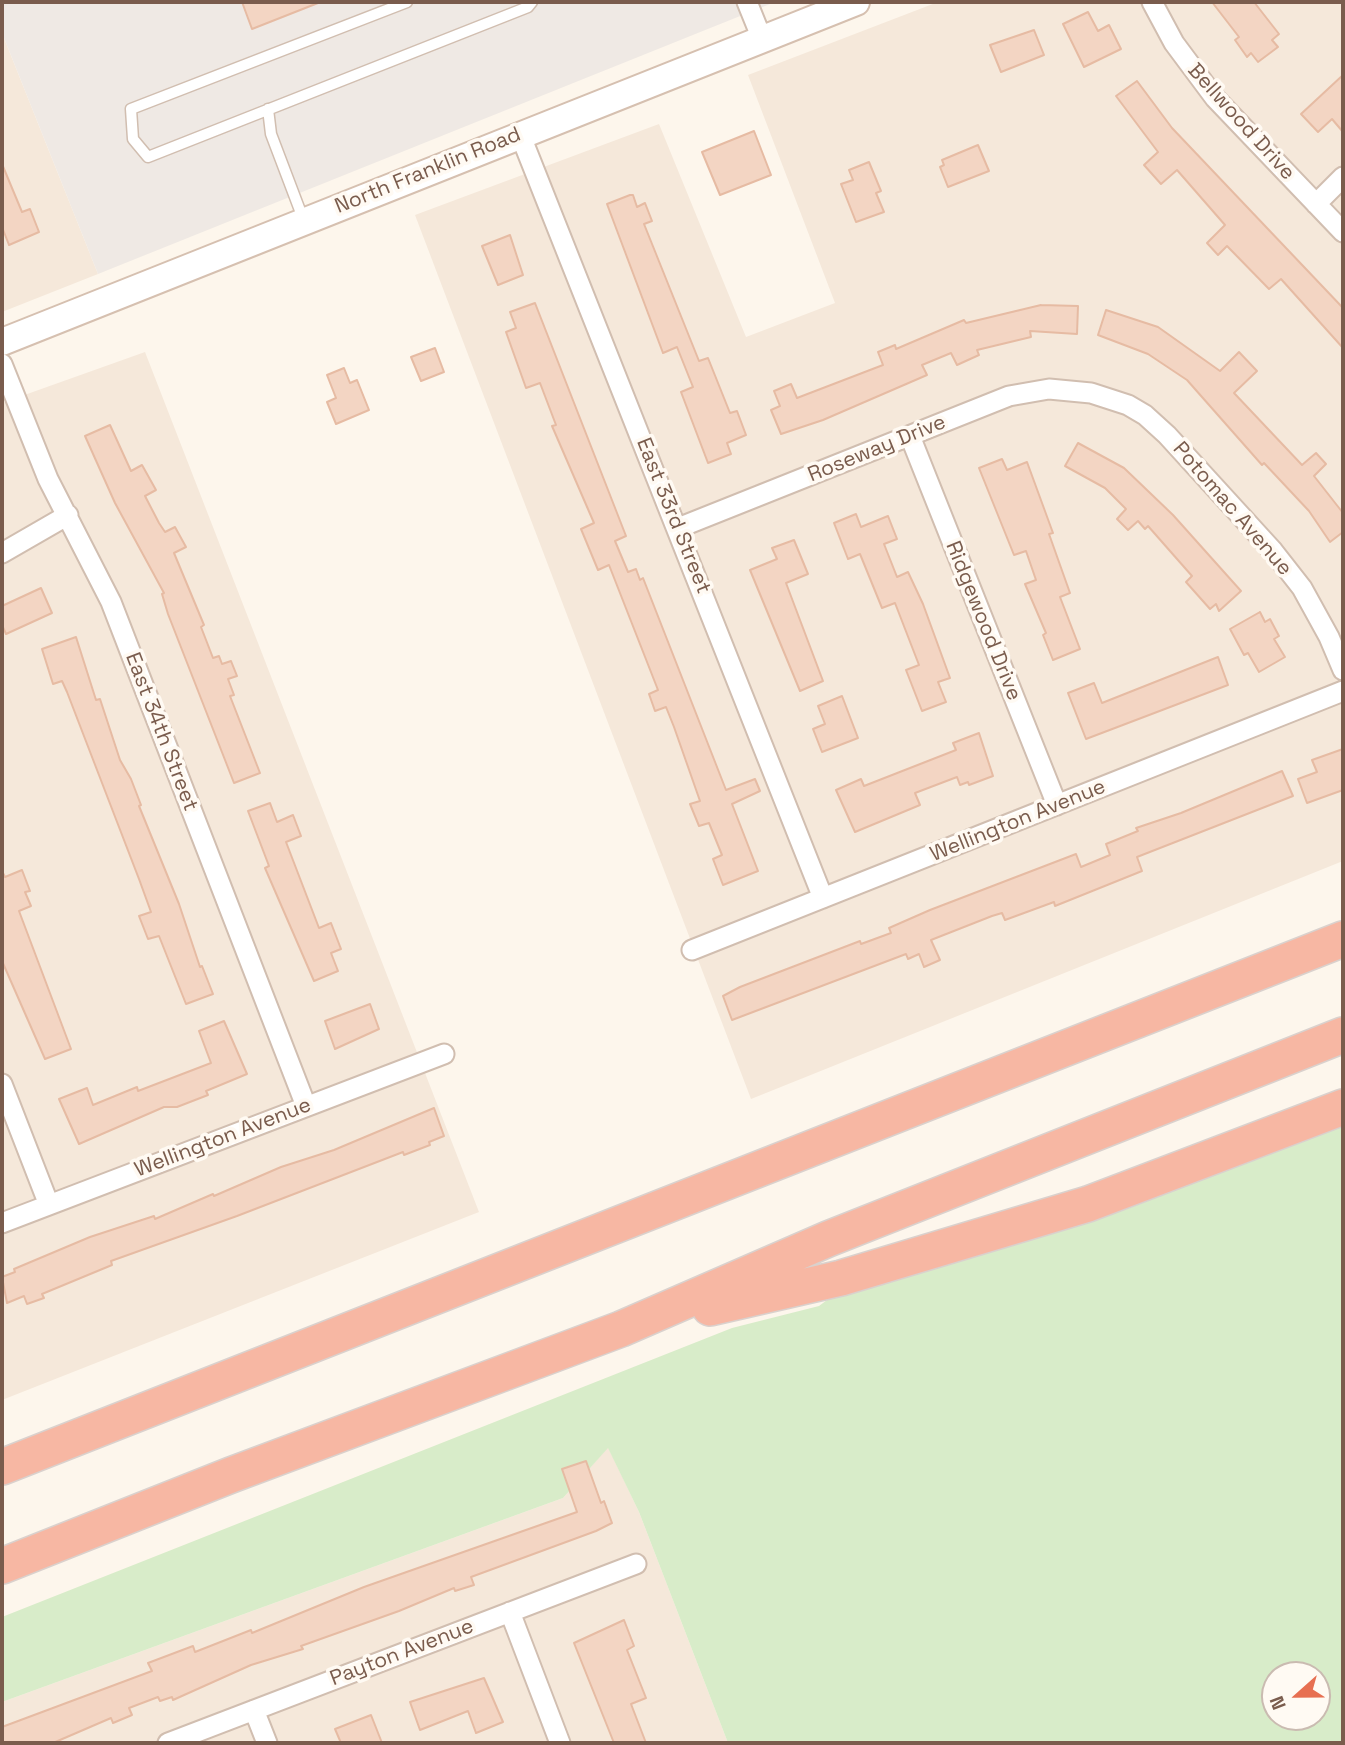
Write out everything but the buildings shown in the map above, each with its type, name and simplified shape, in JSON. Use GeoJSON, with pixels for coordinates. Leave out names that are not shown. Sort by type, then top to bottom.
{"type":"FeatureCollection","features":[{"type":"Feature","properties":{"kind":"highway"},"geometry":{"type":"LineString","coordinates":[[2,1467],[1343,939]]}},
{"type":"Feature","properties":{"kind":"highway"},"geometry":{"type":"LineString","coordinates":[[2,1566],[232,1475],[621,1329],[828,1239],[1343,1035]]}},
{"type":"Feature","properties":{"kind":"highway"},"geometry":{"type":"LineString","coordinates":[[621,1329],[841,1278],[1088,1204],[1343,1107]]}},
{"type":"Feature","properties":{"kind":"main road","name":"North Franklin Road"},"geometry":{"type":"LineString","coordinates":[[2,342],[856,2]]}},
{"type":"Feature","properties":{"kind":"street"},"geometry":{"type":"LineString","coordinates":[[747,2],[762,39]]}},
{"type":"Feature","properties":{"kind":"street","name":"Bellwood Drive"},"geometry":{"type":"LineString","coordinates":[[1152,2],[1174,43],[1215,98],[1343,232]]}},
{"type":"Feature","properties":{"kind":"street","name":"East 33rd Street"},"geometry":{"type":"LineString","coordinates":[[520,134],[823,898]]}},
{"type":"Feature","properties":{"kind":"street"},"geometry":{"type":"LineString","coordinates":[[1316,204],[1343,177]]}},
{"type":"Feature","properties":{"kind":"street","name":"East 34th Street"},"geometry":{"type":"LineString","coordinates":[[2,364],[48,479],[111,602],[306,1107]]}},
{"type":"Feature","properties":{"kind":"street","name":"Roseway Drive"},"geometry":{"type":"LineString","coordinates":[[678,528],[1018,393],[1049,389],[1081,391]]}},
{"type":"Feature","properties":{"kind":"street","name":"Potomac Avenue"},"geometry":{"type":"LineString","coordinates":[[1081,391],[1128,405],[1167,435],[1285,565],[1316,612],[1343,670]]}},
{"type":"Feature","properties":{"kind":"street","name":"Ridgewood Drive"},"geometry":{"type":"LineString","coordinates":[[910,436],[1056,805]]}},
{"type":"Feature","properties":{"kind":"street"},"geometry":{"type":"LineString","coordinates":[[2,553],[68,515]]}},
{"type":"Feature","properties":{"kind":"street","name":"Wellington Avenue"},"geometry":{"type":"LineString","coordinates":[[692,950],[1343,691]]}},
{"type":"Feature","properties":{"kind":"street","name":"Wellington Avenue"},"geometry":{"type":"LineString","coordinates":[[2,1223],[444,1054]]}},
{"type":"Feature","properties":{"kind":"street"},"geometry":{"type":"LineString","coordinates":[[2,1084],[49,1205]]}},
{"type":"Feature","properties":{"kind":"street","name":"Payton Avenue"},"geometry":{"type":"LineString","coordinates":[[168,1743],[636,1564]]}},
{"type":"Feature","properties":{"kind":"street"},"geometry":{"type":"LineString","coordinates":[[510,1612],[560,1743]]}},
{"type":"Feature","properties":{"kind":"street"},"geometry":{"type":"LineString","coordinates":[[254,1710],[267,1743]]}},
{"type":"Feature","properties":{"kind":"lane"},"geometry":{"type":"LineString","coordinates":[[407,2],[131,109],[133,139],[148,157],[528,7],[532,2]]}},
{"type":"Feature","properties":{"kind":"lane"},"geometry":{"type":"LineString","coordinates":[[268,109],[271,134],[304,222]]}},
{"type":"Feature","properties":{"kind":"shaded area"},"geometry":{"type":"Polygon","coordinates":[[[2,2],[775,2],[98,274],[2,33],[2,2]]]}},
{"type":"Feature","properties":{"kind":"shaded area"},"geometry":{"type":"Polygon","coordinates":[[[938,2],[1343,2],[1343,861],[751,1099],[415,215],[659,124],[746,337],[835,303],[748,75],[938,2]]]}},
{"type":"Feature","properties":{"kind":"shaded area"},"geometry":{"type":"Polygon","coordinates":[[[2,33],[98,274],[2,312],[2,33]]]}},
{"type":"Feature","properties":{"kind":"shaded area"},"geometry":{"type":"Polygon","coordinates":[[[145,352],[479,1212],[2,1400],[2,403],[145,352]]]}},
{"type":"Feature","properties":{"kind":"shaded area"},"geometry":{"type":"Polygon","coordinates":[[[608,1447],[639,1512],[728,1743],[2,1743],[2,1702],[563,1498],[608,1447]]]}},
{"type":"Feature","properties":{"kind":"green space"},"geometry":{"type":"Polygon","coordinates":[[[1343,1125],[1343,1743],[728,1743],[639,1512],[608,1448],[563,1498],[2,1702],[2,1617],[732,1328],[819,1306],[831,1297],[1127,1209],[1343,1125]]]}}]}
